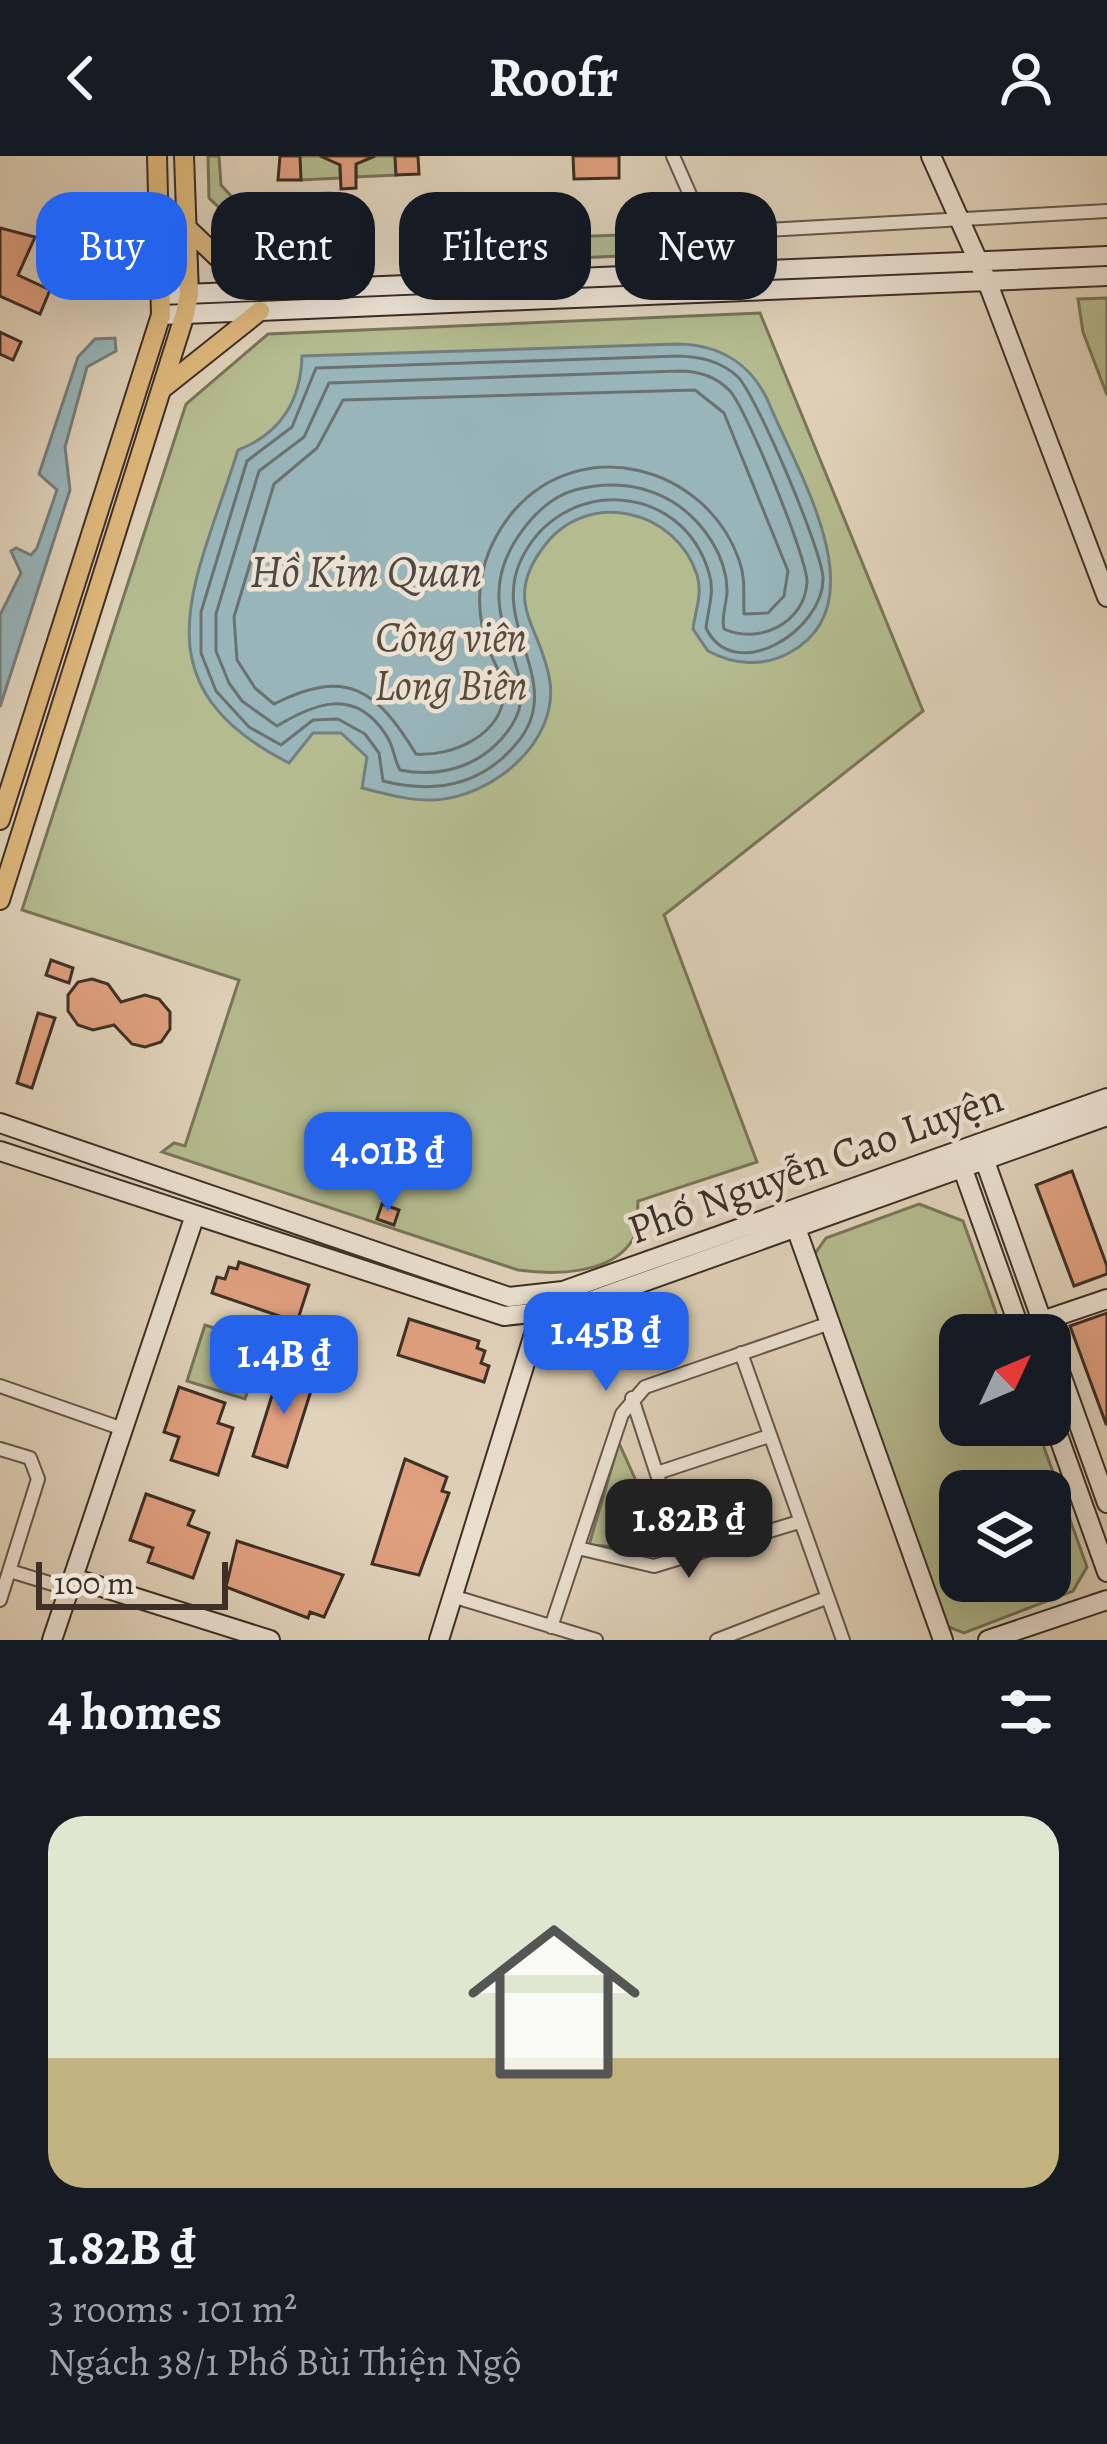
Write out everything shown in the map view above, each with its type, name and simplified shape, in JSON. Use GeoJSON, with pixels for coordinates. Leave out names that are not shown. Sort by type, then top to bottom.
{"type":"FeatureCollection","features":[{"type":"Feature","properties":{"kind":"main road"},"geometry":{"type":"LineString","coordinates":[[0,820],[162,305],[157,156]]}},
{"type":"Feature","properties":{"kind":"main road"},"geometry":{"type":"LineString","coordinates":[[184,156],[185,192]]}},
{"type":"Feature","properties":{"kind":"main road"},"geometry":{"type":"LineString","coordinates":[[187,229],[211,252]]}},
{"type":"Feature","properties":{"kind":"main road"},"geometry":{"type":"LineString","coordinates":[[0,900],[187,300]]}},
{"type":"Feature","properties":{"kind":"main road"},"geometry":{"type":"LineString","coordinates":[[162,389],[260,311]]}},
{"type":"Feature","properties":{"kind":"street"},"geometry":{"type":"LineString","coordinates":[[673,156],[698,213],[730,232],[1107,212]]}},
{"type":"Feature","properties":{"kind":"street"},"geometry":{"type":"LineString","coordinates":[[931,156],[987,281],[1107,597]]}},
{"type":"Feature","properties":{"kind":"street"},"geometry":{"type":"LineString","coordinates":[[375,286],[1107,256]]}},
{"type":"Feature","properties":{"kind":"street"},"geometry":{"type":"LineString","coordinates":[[162,305],[260,311],[1107,276]]}},
{"type":"Feature","properties":{"kind":"street"},"geometry":{"type":"LineString","coordinates":[[187,304],[211,299]]}},
{"type":"Feature","properties":{"kind":"street","name":"Phố Nguyễn Cao Luyện"},"geometry":{"type":"LineString","coordinates":[[0,1151],[504,1316],[959,1160],[1107,1098]]}},
{"type":"Feature","properties":{"kind":"street","name":"Phố Nguyễn Cao Luyện"},"geometry":{"type":"LineString","coordinates":[[981,1152],[1107,1116]]}},
{"type":"Feature","properties":{"kind":"street","name":"Phố Nguyễn Cao Luyện"},"geometry":{"type":"LineString","coordinates":[[0,1123],[509,1297],[568,1309],[796,1228],[959,1160]]}},
{"type":"Feature","properties":{"kind":"street"},"geometry":{"type":"LineString","coordinates":[[981,1152],[1039,1314]]}},
{"type":"Feature","properties":{"kind":"street"},"geometry":{"type":"LineString","coordinates":[[959,1160],[1014,1314]]}},
{"type":"Feature","properties":{"kind":"street"},"geometry":{"type":"LineString","coordinates":[[52,1640],[195,1215]]}},
{"type":"Feature","properties":{"kind":"street"},"geometry":{"type":"LineString","coordinates":[[796,1228],[943,1640]]}},
{"type":"Feature","properties":{"kind":"street"},"geometry":{"type":"LineString","coordinates":[[1071,1316],[1107,1299]]}},
{"type":"Feature","properties":{"kind":"street"},"geometry":{"type":"LineString","coordinates":[[439,1640],[543,1304]]}},
{"type":"Feature","properties":{"kind":"street"},"geometry":{"type":"LineString","coordinates":[[551,1627],[632,1398],[645,1387],[830,1323]]}},
{"type":"Feature","properties":{"kind":"street"},"geometry":{"type":"LineString","coordinates":[[741,1353],[843,1640]]}},
{"type":"Feature","properties":{"kind":"street"},"geometry":{"type":"LineString","coordinates":[[0,1386],[123,1429]]}},
{"type":"Feature","properties":{"kind":"street"},"geometry":{"type":"LineString","coordinates":[[632,1398],[684,1558]]}},
{"type":"Feature","properties":{"kind":"street"},"geometry":{"type":"LineString","coordinates":[[1071,1403],[1107,1503]]}},
{"type":"Feature","properties":{"kind":"street"},"geometry":{"type":"LineString","coordinates":[[657,1473],[769,1436]]}},
{"type":"Feature","properties":{"kind":"street"},"geometry":{"type":"LineString","coordinates":[[1062,1446],[1107,1573]]}},
{"type":"Feature","properties":{"kind":"street"},"geometry":{"type":"LineString","coordinates":[[0,1449],[30,1459],[38,1468],[7,1553],[10,1571],[0,1600]]}},
{"type":"Feature","properties":{"kind":"street"},"geometry":{"type":"LineString","coordinates":[[578,1548],[654,1567],[799,1522]]}},
{"type":"Feature","properties":{"kind":"street"},"geometry":{"type":"LineString","coordinates":[[10,1571],[270,1640]]}},
{"type":"Feature","properties":{"kind":"street"},"geometry":{"type":"LineString","coordinates":[[452,1596],[596,1640]]}},
{"type":"Feature","properties":{"kind":"street"},"geometry":{"type":"LineString","coordinates":[[717,1640],[826,1598]]}},
{"type":"Feature","properties":{"kind":"street"},"geometry":{"type":"LineString","coordinates":[[988,1640],[1107,1600]]}},
{"type":"Feature","properties":{"kind":"green space"},"geometry":{"type":"Polygon","coordinates":[[[208,156],[219,156],[221,185],[227,192],[211,192],[209,198],[208,156]]]}},
{"type":"Feature","properties":{"kind":"green space"},"geometry":{"type":"Polygon","coordinates":[[[297,156],[324,156],[340,164],[340,178],[301,180],[297,156]]]}},
{"type":"Feature","properties":{"kind":"green space"},"geometry":{"type":"Polygon","coordinates":[[[372,156],[395,156],[396,175],[356,177],[356,163],[372,156]]]}},
{"type":"Feature","properties":{"kind":"green space"},"geometry":{"type":"Polygon","coordinates":[[[615,235],[615,256],[591,257],[591,236],[615,235]]]}},
{"type":"Feature","properties":{"kind":"green space"},"geometry":{"type":"Polygon","coordinates":[[[1107,298],[1107,395],[1083,332],[1078,299],[1107,298]]]}},
{"type":"Feature","properties":{"kind":"green space","name":"Công viên Long Biên"},"geometry":{"type":"Polygon","coordinates":[[[760,313],[923,711],[664,915],[757,1162],[638,1201],[636,1231],[624,1251],[597,1266],[548,1272],[518,1270],[162,1152],[174,1143],[185,1146],[239,980],[22,910],[186,404],[268,334],[760,313]]]}},
{"type":"Feature","properties":{"kind":"green space"},"geometry":{"type":"Polygon","coordinates":[[[919,1204],[963,1221],[996,1314],[939,1314],[939,1446],[1044,1446],[1052,1470],[939,1470],[939,1602],[1044,1602],[964,1633],[946,1626],[814,1255],[826,1238],[919,1204]]]}},
{"type":"Feature","properties":{"kind":"green space"},"geometry":{"type":"Polygon","coordinates":[[[205,1325],[263,1344],[245,1399],[187,1381],[205,1325]]]}},
{"type":"Feature","properties":{"kind":"green space"},"geometry":{"type":"Polygon","coordinates":[[[619,1443],[667,1550],[589,1545],[619,1443]]]}},
{"type":"Feature","properties":{"kind":"green space"},"geometry":{"type":"Polygon","coordinates":[[[1071,1522],[1087,1567],[1071,1592],[1071,1522]]]}},
{"type":"Feature","properties":{"kind":"water"},"geometry":{"type":"Polygon","coordinates":[[[115,338],[116,351],[87,367],[65,447],[70,490],[0,707],[0,615],[21,573],[11,551],[16,548],[31,555],[37,548],[57,490],[39,474],[78,357],[95,339],[115,338]]]}},
{"type":"Feature","properties":{"kind":"water","name":"Hồ Kim Quan"},"geometry":{"type":"Polygon","coordinates":[[[679,344],[721,353],[753,377],[768,401],[824,534],[830,570],[828,603],[816,631],[789,653],[748,662],[708,651],[693,629],[699,582],[686,552],[651,522],[606,512],[563,528],[532,565],[525,599],[546,662],[550,705],[532,746],[498,778],[477,789],[425,800],[362,788],[367,757],[341,733],[313,733],[289,763],[240,732],[209,699],[193,664],[189,626],[195,586],[238,450],[266,435],[285,414],[297,387],[302,356],[679,344]]]}},
{"type":"Feature","properties":{"kind":"building"},"geometry":{"type":"Polygon","coordinates":[[[280,156],[300,156],[301,180],[278,180],[280,156]]]}},
{"type":"Feature","properties":{"kind":"building"},"geometry":{"type":"Polygon","coordinates":[[[320,156],[375,156],[356,164],[356,188],[341,189],[340,165],[320,156]]]}},
{"type":"Feature","properties":{"kind":"building"},"geometry":{"type":"Polygon","coordinates":[[[395,156],[418,156],[419,174],[396,175],[395,156]]]}},
{"type":"Feature","properties":{"kind":"building"},"geometry":{"type":"Polygon","coordinates":[[[573,156],[619,156],[619,178],[574,179],[573,156]]]}},
{"type":"Feature","properties":{"kind":"building"},"geometry":{"type":"Polygon","coordinates":[[[0,228],[35,237],[18,275],[36,283],[36,300],[46,300],[40,314],[0,296],[0,228]]]}},
{"type":"Feature","properties":{"kind":"building"},"geometry":{"type":"Polygon","coordinates":[[[0,332],[21,342],[13,360],[0,354],[0,332]]]}},
{"type":"Feature","properties":{"kind":"building"},"geometry":{"type":"Polygon","coordinates":[[[51,960],[73,968],[69,983],[46,975],[51,960]]]}},
{"type":"Feature","properties":{"kind":"building"},"geometry":{"type":"Polygon","coordinates":[[[92,979],[108,984],[121,1002],[145,995],[159,999],[170,1012],[170,1029],[161,1042],[145,1047],[132,1044],[114,1025],[93,1030],[78,1025],[68,1011],[68,995],[78,982],[92,979]]]}},
{"type":"Feature","properties":{"kind":"building"},"geometry":{"type":"Polygon","coordinates":[[[38,1013],[55,1018],[32,1088],[17,1083],[38,1013]]]}},
{"type":"Feature","properties":{"kind":"building"},"geometry":{"type":"Polygon","coordinates":[[[1072,1171],[1107,1266],[1107,1274],[1074,1286],[1036,1185],[1072,1171]]]}},
{"type":"Feature","properties":{"kind":"building"},"geometry":{"type":"Polygon","coordinates":[[[382,1204],[399,1210],[394,1225],[377,1219],[382,1204]]]}},
{"type":"Feature","properties":{"kind":"building"},"geometry":{"type":"Polygon","coordinates":[[[239,1262],[309,1285],[297,1322],[212,1293],[217,1277],[225,1279],[229,1267],[237,1269],[239,1262]]]}},
{"type":"Feature","properties":{"kind":"building"},"geometry":{"type":"Polygon","coordinates":[[[1107,1313],[1107,1424],[1071,1329],[1107,1313]]]}},
{"type":"Feature","properties":{"kind":"building"},"geometry":{"type":"Polygon","coordinates":[[[409,1319],[479,1341],[477,1348],[485,1351],[481,1363],[489,1366],[484,1382],[398,1355],[409,1319]]]}},
{"type":"Feature","properties":{"kind":"building"},"geometry":{"type":"Polygon","coordinates":[[[281,1367],[315,1378],[287,1467],[253,1456],[281,1367]]]}},
{"type":"Feature","properties":{"kind":"building"},"geometry":{"type":"Polygon","coordinates":[[[179,1387],[225,1403],[218,1423],[233,1428],[218,1475],[171,1460],[179,1437],[164,1432],[179,1387]]]}},
{"type":"Feature","properties":{"kind":"building"},"geometry":{"type":"Polygon","coordinates":[[[405,1459],[447,1477],[442,1491],[449,1493],[419,1575],[372,1564],[405,1459]]]}},
{"type":"Feature","properties":{"kind":"building"},"geometry":{"type":"Polygon","coordinates":[[[146,1494],[194,1511],[188,1525],[209,1533],[193,1578],[148,1562],[153,1548],[130,1540],[146,1494]]]}},
{"type":"Feature","properties":{"kind":"building"},"geometry":{"type":"Polygon","coordinates":[[[237,1541],[343,1575],[324,1617],[310,1612],[308,1618],[226,1587],[237,1541]]]}}]}
